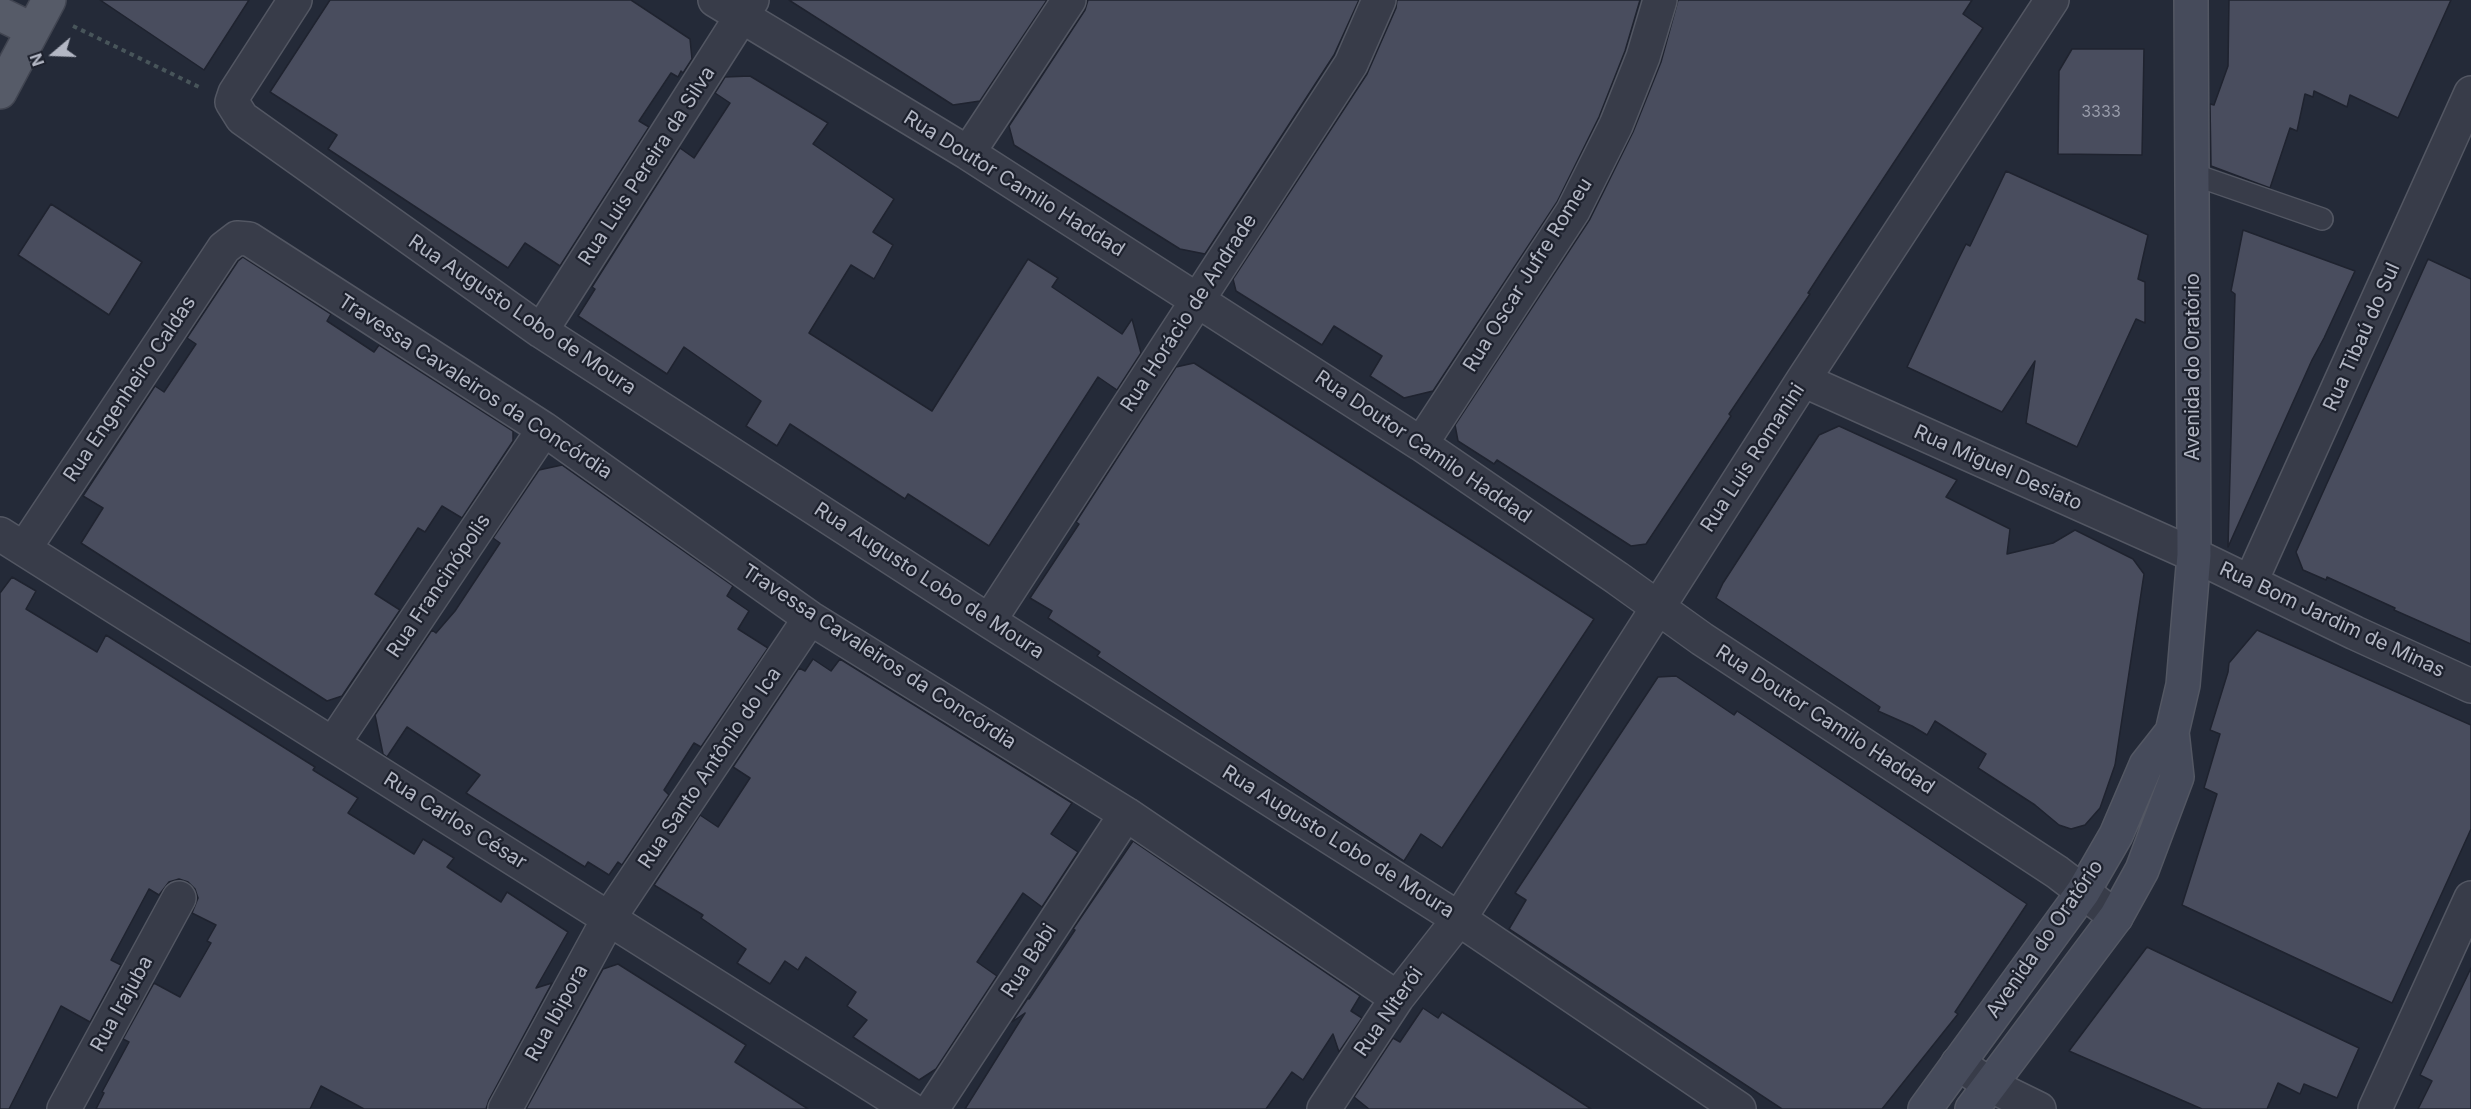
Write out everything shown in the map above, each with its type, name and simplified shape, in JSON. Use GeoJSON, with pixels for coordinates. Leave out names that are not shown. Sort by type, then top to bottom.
{"type":"FeatureCollection","features":[{"type":"Feature","properties":{"kind":"main road","name":"Avenida do Oratório"},"geometry":{"type":"LineString","coordinates":[[1981,1097],[2116,917],[2142,870],[2176,777],[2172,732],[2183,685],[2194,555],[2191,0]]}},
{"type":"Feature","properties":{"kind":"main road"},"geometry":{"type":"LineString","coordinates":[[0,14],[42,14],[0,92]]}},
{"type":"Feature","properties":{"kind":"main road","name":"Avenida do Oratório"},"geometry":{"type":"LineString","coordinates":[[1924,1109],[2083,892],[2116,835],[2146,765],[2172,732]]}},
{"type":"Feature","properties":{"kind":"street"},"geometry":{"type":"LineString","coordinates":[[232,102],[234,93],[295,0]]}},
{"type":"Feature","properties":{"kind":"street"},"geometry":{"type":"LineString","coordinates":[[968,153],[1069,0]]}},
{"type":"Feature","properties":{"kind":"street","name":"Rua Horácio de Andrade"},"geometry":{"type":"LineString","coordinates":[[989,621],[1351,64],[1379,0]]}},
{"type":"Feature","properties":{"kind":"street","name":"Rua Oscar Jufre Romeu"},"geometry":{"type":"LineString","coordinates":[[1422,444],[1573,211],[1616,125],[1643,57],[1660,0]]}},
{"type":"Feature","properties":{"kind":"street","name":"Rua Luis Romanini"},"geometry":{"type":"LineString","coordinates":[[1459,919],[1803,380],[2052,0]]}},
{"type":"Feature","properties":{"kind":"street","name":"Rua Doutor Camilo Haddad"},"geometry":{"type":"LineString","coordinates":[[736,6],[1422,444],[1657,607],[2083,892],[2116,917]]}},
{"type":"Feature","properties":{"kind":"street","name":"Rua Luis Pereira da Silva"},"geometry":{"type":"LineString","coordinates":[[541,332],[722,50],[736,6]]}},
{"type":"Feature","properties":{"kind":"street","name":"Rua Tibaú do Sul"},"geometry":{"type":"LineString","coordinates":[[2251,581],[2471,93]]}},
{"type":"Feature","properties":{"kind":"street","name":"Rua Augusto Lobo de Moura"},"geometry":{"type":"LineString","coordinates":[[232,102],[242,118],[541,332],[989,621],[1459,919],[1739,1109]]}},
{"type":"Feature","properties":{"kind":"street","name":"Travessa Cavaleiros da Concórdia"},"geometry":{"type":"LineString","coordinates":[[243,237],[544,429],[810,618],[1126,814],[1397,998]]}},
{"type":"Feature","properties":{"kind":"street","name":"Rua Engenheiro Caldas"},"geometry":{"type":"LineString","coordinates":[[12,542],[224,248],[231,241],[243,237]]}},
{"type":"Feature","properties":{"kind":"street","name":"Rua Miguel Desiato"},"geometry":{"type":"LineString","coordinates":[[1803,380],[2194,555]]}},
{"type":"Feature","properties":{"kind":"street","name":"Rua Francinópolis"},"geometry":{"type":"LineString","coordinates":[[333,744],[544,429]]}},
{"type":"Feature","properties":{"kind":"street","name":"Rua Carlos César"},"geometry":{"type":"LineString","coordinates":[[12,542],[910,1109]]}},
{"type":"Feature","properties":{"kind":"street","name":"Rua Bom Jardim de Minas"},"geometry":{"type":"LineString","coordinates":[[2194,555],[2471,686]]}},
{"type":"Feature","properties":{"kind":"street","name":"Rua Santo Antônio do Ica"},"geometry":{"type":"LineString","coordinates":[[609,918],[810,618]]}},
{"type":"Feature","properties":{"kind":"street","name":"Rua Babi"},"geometry":{"type":"LineString","coordinates":[[932,1109],[1126,814]]}},
{"type":"Feature","properties":{"kind":"street","name":"Rua Irajuba"},"geometry":{"type":"LineString","coordinates":[[64,1109],[180,898]]}},
{"type":"Feature","properties":{"kind":"street"},"geometry":{"type":"LineString","coordinates":[[2375,1109],[2471,898]]}},
{"type":"Feature","properties":{"kind":"street","name":"Rua Ibipora"},"geometry":{"type":"LineString","coordinates":[[505,1109],[609,918]]}},
{"type":"Feature","properties":{"kind":"street","name":"Rua Niterói"},"geometry":{"type":"LineString","coordinates":[[1327,1108],[1397,998],[1459,919]]}},
{"type":"Feature","properties":{"kind":"street"},"geometry":{"type":"LineString","coordinates":[[1958,1063],[1981,1097],[2040,1109]]}},
{"type":"Feature","properties":{"kind":"lane"},"geometry":{"type":"LineString","coordinates":[[2192,174],[2322,219]]}},
{"type":"Feature","properties":{"kind":"path"},"geometry":{"type":"LineString","coordinates":[[42,14],[232,102]]}},
{"type":"Feature","properties":{"kind":"building"},"geometry":{"type":"Polygon","coordinates":[[[100,0],[249,0],[204,70],[100,0]]]}},
{"type":"Feature","properties":{"kind":"building"},"geometry":{"type":"Polygon","coordinates":[[[330,0],[631,0],[690,39],[692,59],[678,77],[671,73],[639,121],[649,127],[560,266],[525,243],[508,268],[328,149],[337,135],[270,92],[330,0]]]}},
{"type":"Feature","properties":{"kind":"building"},"geometry":{"type":"Polygon","coordinates":[[[789,0],[1047,0],[980,101],[953,105],[789,0]]]}},
{"type":"Feature","properties":{"kind":"building"},"geometry":{"type":"Polygon","coordinates":[[[1088,0],[1359,0],[1334,55],[1205,254],[1180,249],[1014,145],[1009,126],[1085,10],[1088,0]]]}},
{"type":"Feature","properties":{"kind":"building"},"geometry":{"type":"Polygon","coordinates":[[[1397,0],[1640,0],[1625,51],[1599,117],[1557,202],[1433,391],[1404,398],[1370,376],[1382,356],[1334,326],[1322,345],[1236,291],[1233,279],[1367,74],[1396,8],[1397,0]]]}},
{"type":"Feature","properties":{"kind":"building"},"geometry":{"type":"Polygon","coordinates":[[[1678,0],[1972,0],[1963,14],[1983,28],[1646,544],[1631,546],[1497,460],[1494,464],[1458,441],[1455,425],[1590,219],[1633,132],[1661,62],[1678,0]]]}},
{"type":"Feature","properties":{"kind":"building"},"geometry":{"type":"Polygon","coordinates":[[[2229,0],[2451,0],[2398,118],[2350,95],[2347,107],[2314,91],[2313,97],[2305,94],[2297,131],[2290,128],[2270,188],[2211,166],[2210,104],[2214,105],[2228,66],[2229,0]]]}},
{"type":"Feature","properties":{"kind":"building"},"geometry":{"type":"Polygon","coordinates":[[[2072,49],[2144,49],[2142,155],[2058,154],[2059,71],[2072,49]]]}},
{"type":"Feature","properties":{"kind":"building"},"geometry":{"type":"Polygon","coordinates":[[[750,76],[828,123],[813,144],[894,199],[873,232],[893,245],[874,279],[851,265],[809,333],[932,411],[1028,259],[1058,278],[1052,287],[1122,334],[1132,319],[1141,353],[1117,390],[1098,377],[989,546],[908,494],[905,499],[790,424],[777,446],[746,426],[761,401],[684,347],[667,374],[578,316],[595,289],[592,287],[680,148],[694,158],[730,103],[715,93],[725,77],[750,76]]]}},
{"type":"Feature","properties":{"kind":"building"},"geometry":{"type":"Polygon","coordinates":[[[2006,171],[2148,235],[2138,279],[2145,282],[2145,323],[2136,319],[2077,447],[2026,423],[2035,361],[2002,412],[1907,367],[1966,244],[1970,246],[2006,171]]]}},
{"type":"Feature","properties":{"kind":"building"},"geometry":{"type":"Polygon","coordinates":[[[51,204],[142,262],[109,315],[18,255],[51,204]]]}},
{"type":"Feature","properties":{"kind":"building"},"geometry":{"type":"Polygon","coordinates":[[[2243,230],[2355,271],[2312,360],[2228,547],[2235,294],[2231,291],[2243,230]]]}},
{"type":"Feature","properties":{"kind":"building"},"geometry":{"type":"Polygon","coordinates":[[[243,257],[331,314],[327,321],[374,352],[379,345],[513,431],[513,441],[462,518],[442,506],[425,532],[418,528],[375,594],[400,610],[342,696],[327,701],[81,543],[103,508],[83,496],[155,386],[164,392],[196,344],[187,338],[238,261],[243,257]]]}},
{"type":"Feature","properties":{"kind":"building"},"geometry":{"type":"Polygon","coordinates":[[[2428,259],[2471,279],[2471,644],[2327,577],[2326,580],[2303,570],[2296,552],[2428,259]]]}},
{"type":"Feature","properties":{"kind":"building"},"geometry":{"type":"Polygon","coordinates":[[[1194,363],[1594,619],[1442,848],[1421,834],[1404,861],[1097,656],[1100,652],[1048,618],[1052,611],[1030,598],[1079,524],[1076,522],[1176,367],[1194,363]]]}},
{"type":"Feature","properties":{"kind":"building"},"geometry":{"type":"Polygon","coordinates":[[[1839,426],[1957,480],[1946,497],[2010,529],[2007,554],[2053,543],[2075,530],[2133,559],[2144,574],[2115,765],[2100,808],[2085,825],[2071,829],[2059,825],[2035,805],[1978,768],[1986,754],[1935,721],[1927,735],[1878,711],[1880,707],[1716,598],[1723,583],[1819,435],[1839,426]]]}},
{"type":"Feature","properties":{"kind":"building"},"geometry":{"type":"Polygon","coordinates":[[[562,465],[733,586],[727,596],[749,611],[738,629],[768,648],[701,747],[694,743],[664,790],[669,795],[622,865],[618,862],[609,875],[588,862],[585,867],[466,793],[480,775],[407,727],[387,757],[383,754],[375,715],[432,630],[436,633],[455,611],[500,543],[493,538],[539,470],[562,465]]]}},
{"type":"Feature","properties":{"kind":"building"},"geometry":{"type":"Polygon","coordinates":[[[12,577],[36,591],[26,609],[97,652],[106,635],[315,767],[313,770],[358,798],[348,813],[414,854],[423,839],[454,858],[447,867],[501,902],[507,892],[568,932],[536,988],[552,983],[486,1109],[364,1109],[321,1086],[310,1109],[96,1109],[104,1093],[102,1092],[129,1042],[123,1039],[154,983],[180,997],[211,943],[207,941],[216,925],[192,913],[198,898],[195,889],[188,882],[179,879],[169,882],[159,895],[149,889],[111,960],[121,965],[90,1022],[61,1006],[9,1109],[0,1109],[0,593],[12,577]]]}},
{"type":"Feature","properties":{"kind":"building"},"geometry":{"type":"Polygon","coordinates":[[[2257,630],[2471,725],[2471,829],[2392,1003],[2182,905],[2217,794],[2204,788],[2220,734],[2210,730],[2229,663],[2257,630]]]}},
{"type":"Feature","properties":{"kind":"building"},"geometry":{"type":"Polygon","coordinates":[[[813,659],[831,671],[840,659],[1072,803],[1051,834],[1078,852],[1042,907],[1023,893],[977,962],[997,976],[936,1069],[919,1080],[853,1037],[867,1020],[847,1006],[856,992],[806,957],[798,970],[785,961],[770,984],[737,963],[746,949],[701,918],[703,915],[654,885],[700,815],[718,827],[750,778],[733,767],[799,668],[805,671],[813,659]]]}},
{"type":"Feature","properties":{"kind":"building"},"geometry":{"type":"Polygon","coordinates":[[[1676,676],[1734,715],[1737,711],[2027,904],[1955,1012],[1958,1014],[1882,1109],[1782,1109],[1509,929],[1526,900],[1515,893],[1658,677],[1676,676]]]}},
{"type":"Feature","properties":{"kind":"building"},"geometry":{"type":"Polygon","coordinates":[[[1133,841],[1360,996],[1351,1011],[1362,1018],[1339,1052],[1333,1034],[1303,1080],[1292,1072],[1266,1109],[965,1109],[1025,1013],[1012,1022],[1133,841]]]}},
{"type":"Feature","properties":{"kind":"building"},"geometry":{"type":"Polygon","coordinates":[[[2147,947],[2359,1048],[2337,1098],[2304,1084],[2300,1094],[2278,1083],[2267,1109],[2202,1109],[2069,1051],[2147,947]]]}},
{"type":"Feature","properties":{"kind":"building"},"geometry":{"type":"Polygon","coordinates":[[[618,964],[746,1045],[735,1062],[808,1109],[526,1109],[603,969],[618,964]]]}},
{"type":"Feature","properties":{"kind":"building"},"geometry":{"type":"Polygon","coordinates":[[[2471,968],[2471,1109],[2418,1109],[2432,1081],[2420,1075],[2471,968]]]}},
{"type":"Feature","properties":{"kind":"building"},"geometry":{"type":"Polygon","coordinates":[[[1423,1008],[1438,1018],[1442,1012],[1591,1109],[1369,1109],[1354,1097],[1393,1038],[1400,1042],[1423,1008]]]}}]}
